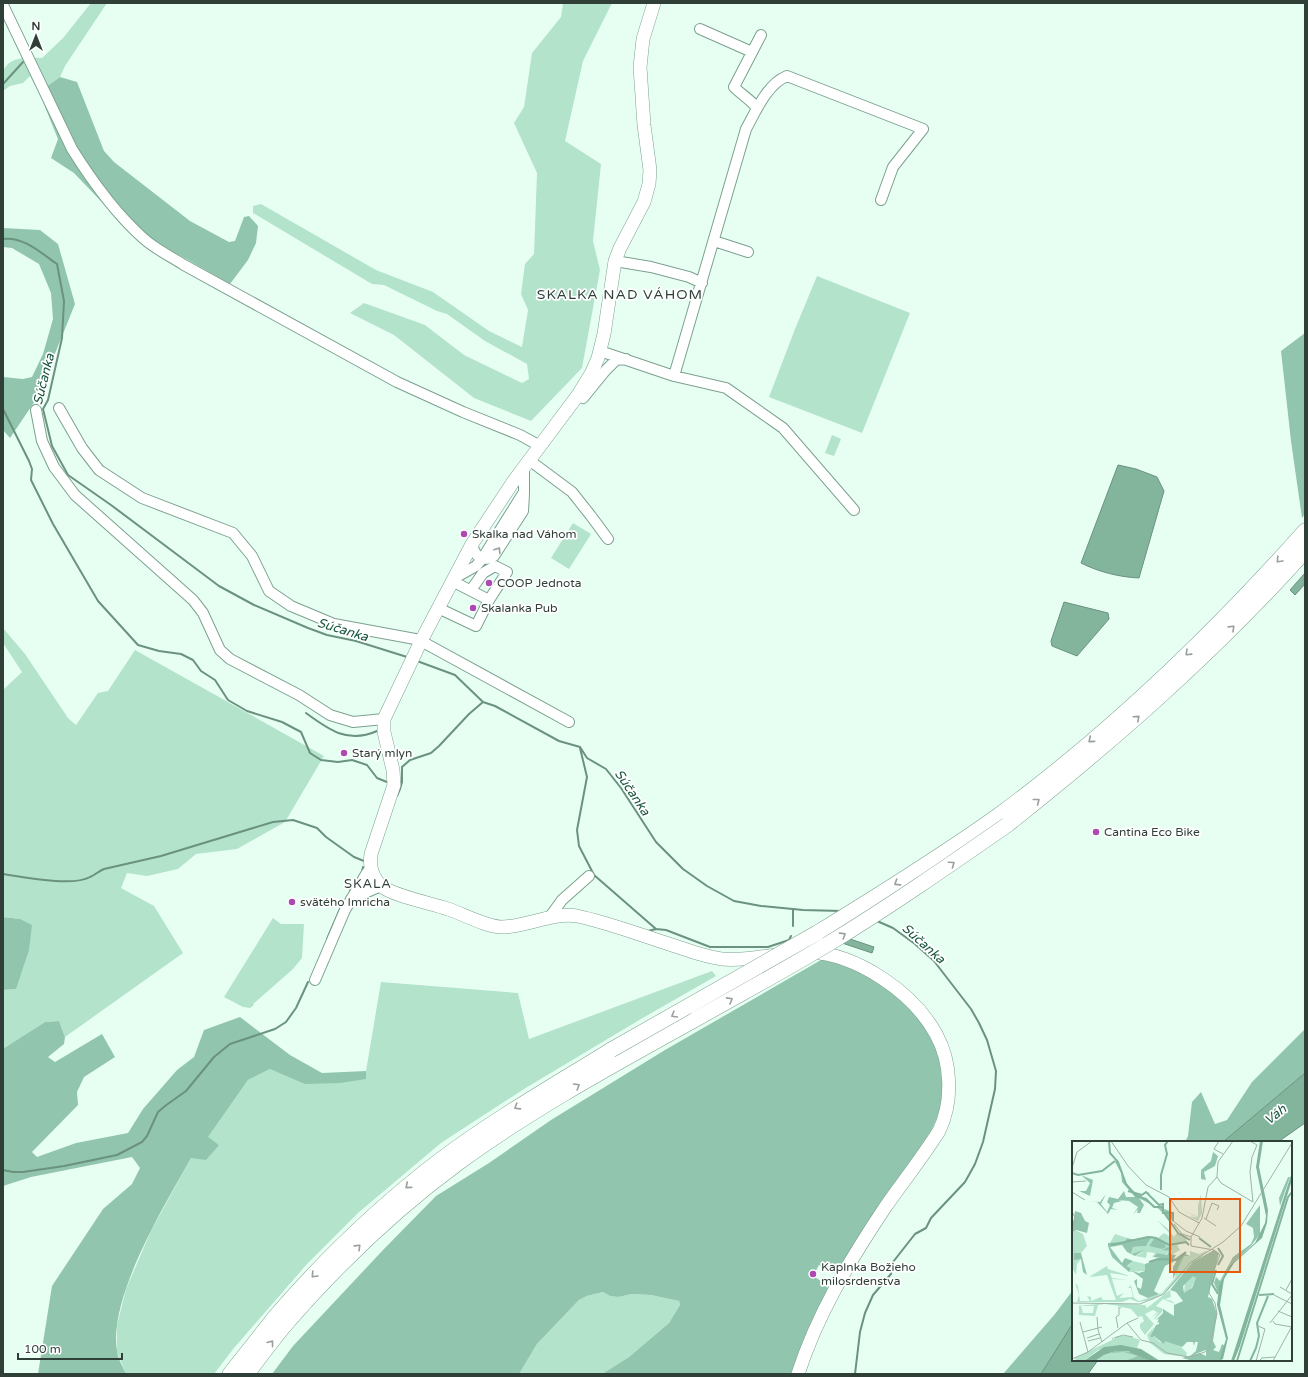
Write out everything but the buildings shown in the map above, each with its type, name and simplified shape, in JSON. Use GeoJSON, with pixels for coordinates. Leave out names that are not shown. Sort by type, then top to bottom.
{"type":"FeatureCollection","features":[{"type":"Feature","properties":{"kind":"highway"},"geometry":{"type":"LineString","coordinates":[[247,1374],[284,1327],[334,1272],[361,1245],[416,1195],[458,1163],[517,1122],[618,1062],[796,962],[885,908],[953,863],[1175,666],[1228,614],[1305,531]]}},
{"type":"Feature","properties":{"kind":"highway"},"geometry":{"type":"LineString","coordinates":[[230,1374],[275,1318],[325,1263],[378,1212],[439,1162],[481,1131],[550,1087],[611,1050],[855,910],[943,853],[1003,820],[1077,770],[1180,679],[1238,622],[1305,551]]}},
{"type":"Feature","properties":{"kind":"main road"},"geometry":{"type":"LineString","coordinates":[[654,3],[643,39],[640,67],[643,118],[650,170],[649,184],[644,202],[620,248],[616,261],[600,351],[591,374],[578,395],[526,463],[472,544],[421,641],[384,719],[384,732],[392,765],[394,784],[371,854],[371,868],[374,876],[381,886],[394,893],[494,926],[520,925],[549,918],[569,916],[590,920],[721,959],[749,959],[799,952],[816,952],[832,956],[867,969],[891,985],[919,1009],[937,1034],[944,1054],[948,1073],[948,1097],[943,1122],[933,1140],[884,1208],[836,1287],[809,1345],[798,1374]]}},
{"type":"Feature","properties":{"kind":"street"},"geometry":{"type":"LineString","coordinates":[[3,5],[72,149],[115,208],[143,238],[156,248],[184,265],[397,382],[463,412],[520,435],[540,446]]}},
{"type":"Feature","properties":{"kind":"street"},"geometry":{"type":"LineString","coordinates":[[700,29],[752,52]]}},
{"type":"Feature","properties":{"kind":"street"},"geometry":{"type":"LineString","coordinates":[[757,108],[754,103],[742,95],[734,87],[761,35]]}},
{"type":"Feature","properties":{"kind":"street"},"geometry":{"type":"LineString","coordinates":[[674,376],[746,130],[757,108],[779,79],[787,76],[924,128],[893,167],[881,200]]}},
{"type":"Feature","properties":{"kind":"street"},"geometry":{"type":"LineString","coordinates":[[714,241],[748,252]]}},
{"type":"Feature","properties":{"kind":"street"},"geometry":{"type":"LineString","coordinates":[[616,261],[651,267],[689,277],[702,283]]}},
{"type":"Feature","properties":{"kind":"street"},"geometry":{"type":"LineString","coordinates":[[600,351],[674,376],[726,388],[783,428],[854,510]]}},
{"type":"Feature","properties":{"kind":"street"},"geometry":{"type":"LineString","coordinates":[[578,395],[583,398],[616,360],[626,359]]}},
{"type":"Feature","properties":{"kind":"street"},"geometry":{"type":"LineString","coordinates":[[59,408],[82,448],[99,470],[142,498],[200,519],[233,533],[252,556],[268,591],[291,606],[334,624],[415,638],[569,722]]}},
{"type":"Feature","properties":{"kind":"street"},"geometry":{"type":"LineString","coordinates":[[36,410],[42,441],[54,467],[75,496],[193,600],[203,613],[220,650],[230,659],[299,695],[330,715],[353,722],[384,719]]}},
{"type":"Feature","properties":{"kind":"street"},"geometry":{"type":"LineString","coordinates":[[472,544],[474,553],[478,557],[482,559],[489,559],[494,556],[523,511],[526,463],[572,492],[608,539]]}},
{"type":"Feature","properties":{"kind":"street"},"geometry":{"type":"LineString","coordinates":[[482,559],[476,566],[453,580],[489,600]]}},
{"type":"Feature","properties":{"kind":"street"},"geometry":{"type":"LineString","coordinates":[[438,608],[476,626],[489,600],[507,572],[495,566],[483,573],[471,590]]}},
{"type":"Feature","properties":{"kind":"street"},"geometry":{"type":"LineString","coordinates":[[315,980],[345,910],[371,868]]}},
{"type":"Feature","properties":{"kind":"street"},"geometry":{"type":"LineString","coordinates":[[549,918],[562,900],[589,876]]}},
{"type":"Feature","properties":{"kind":"street"},"geometry":{"type":"LineString","coordinates":[[351,899],[381,886]]}},
{"type":"Feature","properties":{"kind":"shaded area"},"geometry":{"type":"Polygon","coordinates":[[[91,3],[107,3],[65,66],[60,77],[39,92],[30,76],[23,83],[10,86],[3,91],[3,72],[10,63],[15,60],[26,58],[42,58],[63,38],[91,3]]]}},
{"type":"Feature","properties":{"kind":"shaded area"},"geometry":{"type":"Polygon","coordinates":[[[563,3],[612,3],[583,61],[565,141],[601,164],[593,241],[600,270],[582,368],[531,421],[474,398],[394,335],[350,313],[364,303],[425,325],[464,355],[522,383],[529,379],[527,364],[485,341],[447,314],[437,311],[384,285],[372,284],[253,213],[253,206],[261,204],[376,270],[433,292],[489,331],[522,347],[528,310],[521,294],[525,264],[534,254],[537,173],[514,123],[524,107],[532,53],[561,17],[563,3]]]}},
{"type":"Feature","properties":{"kind":"shaded area"},"geometry":{"type":"Polygon","coordinates":[[[60,77],[77,82],[104,151],[114,162],[190,221],[229,242],[235,241],[244,217],[249,216],[258,226],[256,243],[248,260],[230,284],[120,221],[74,173],[51,158],[58,139],[39,92],[60,77]]]}},
{"type":"Feature","properties":{"kind":"shaded area"},"geometry":{"type":"Polygon","coordinates":[[[3,228],[40,230],[58,244],[75,304],[37,398],[10,438],[3,430],[3,377],[23,379],[32,377],[43,354],[53,319],[51,293],[39,264],[12,248],[3,247],[3,228]]]}},
{"type":"Feature","properties":{"kind":"shaded area"},"geometry":{"type":"Polygon","coordinates":[[[817,276],[910,313],[862,433],[769,397],[817,276]]]}},
{"type":"Feature","properties":{"kind":"shaded area"},"geometry":{"type":"Polygon","coordinates":[[[1305,333],[1305,514],[1302,518],[1291,441],[1281,351],[1305,333]]]}},
{"type":"Feature","properties":{"kind":"shaded area"},"geometry":{"type":"Polygon","coordinates":[[[832,435],[841,439],[834,456],[825,453],[832,435]]]}},
{"type":"Feature","properties":{"kind":"shaded area"},"geometry":{"type":"Polygon","coordinates":[[[573,523],[591,534],[569,569],[551,558],[573,523]]]}},
{"type":"Feature","properties":{"kind":"shaded area"},"geometry":{"type":"Polygon","coordinates":[[[3,628],[25,654],[68,718],[76,725],[98,693],[108,691],[135,650],[324,756],[285,822],[237,849],[196,854],[178,869],[147,876],[127,873],[121,888],[154,906],[183,953],[65,1037],[59,1021],[45,1022],[4,1049],[3,990],[16,989],[20,919],[3,917],[3,690],[22,672],[3,643],[3,628]]]}},
{"type":"Feature","properties":{"kind":"shaded area"},"geometry":{"type":"Polygon","coordinates":[[[3,917],[20,919],[32,925],[29,950],[16,989],[3,990],[3,917]]]}},
{"type":"Feature","properties":{"kind":"shaded area"},"geometry":{"type":"Polygon","coordinates":[[[273,918],[281,924],[304,924],[302,958],[293,969],[253,1004],[254,1005],[250,1008],[243,1007],[224,997],[273,918]]]}},
{"type":"Feature","properties":{"kind":"shaded area"},"geometry":{"type":"Polygon","coordinates":[[[834,958],[889,988],[926,1024],[942,1062],[944,1086],[939,1113],[929,1136],[843,1267],[835,1273],[819,1265],[813,1276],[826,1284],[829,1291],[804,1339],[792,1374],[602,1374],[629,1357],[669,1323],[680,1305],[679,1301],[651,1295],[632,1294],[618,1297],[610,1296],[603,1292],[587,1296],[579,1300],[537,1344],[519,1374],[272,1374],[293,1346],[436,1196],[489,1163],[551,1120],[665,1050],[821,960],[834,958]]]}},
{"type":"Feature","properties":{"kind":"shaded area"},"geometry":{"type":"Polygon","coordinates":[[[712,971],[716,976],[524,1089],[441,1143],[358,1213],[307,1264],[234,1348],[214,1374],[126,1374],[117,1352],[117,1325],[126,1289],[151,1231],[191,1158],[219,1145],[207,1138],[248,1080],[270,1069],[283,1074],[365,1079],[381,982],[518,993],[529,1039],[712,971]]]}},
{"type":"Feature","properties":{"kind":"shaded area"},"geometry":{"type":"Polygon","coordinates":[[[240,1017],[290,1055],[322,1073],[366,1071],[366,1079],[340,1083],[305,1084],[270,1069],[248,1080],[208,1137],[219,1145],[206,1160],[191,1158],[167,1200],[141,1252],[121,1305],[117,1329],[117,1351],[119,1360],[126,1374],[38,1374],[52,1286],[103,1209],[132,1184],[140,1168],[132,1157],[31,1177],[3,1186],[3,1049],[45,1022],[59,1021],[65,1037],[64,1044],[48,1057],[55,1062],[102,1034],[115,1057],[84,1077],[77,1092],[78,1105],[32,1152],[37,1157],[76,1143],[128,1133],[143,1109],[177,1070],[194,1057],[204,1030],[240,1017]]]}},
{"type":"Feature","properties":{"kind":"shaded area"},"geometry":{"type":"Polygon","coordinates":[[[1305,1029],[1305,1073],[1224,1141],[1186,1141],[1188,1136],[1192,1102],[1201,1092],[1215,1124],[1227,1120],[1252,1082],[1305,1029]]]}},
{"type":"Feature","properties":{"kind":"shaded area"},"geometry":{"type":"Polygon","coordinates":[[[1072,1291],[1072,1325],[1041,1374],[1003,1374],[1055,1314],[1072,1291]]]}},
{"type":"Feature","properties":{"kind":"shaded area"},"geometry":{"type":"Polygon","coordinates":[[[603,1292],[610,1296],[618,1297],[632,1294],[651,1295],[679,1301],[680,1305],[669,1323],[629,1357],[602,1374],[519,1374],[537,1344],[579,1300],[587,1296],[603,1292]]]}},
{"type":"Feature","properties":{"kind":"water"},"geometry":{"type":"Polygon","coordinates":[[[1118,465],[1136,469],[1157,477],[1164,491],[1139,578],[1109,574],[1081,563],[1118,465]]]}},
{"type":"Feature","properties":{"kind":"water"},"geometry":{"type":"Polygon","coordinates":[[[1305,573],[1305,584],[1295,595],[1290,590],[1305,573]]]}},
{"type":"Feature","properties":{"kind":"water"},"geometry":{"type":"Polygon","coordinates":[[[1064,602],[1108,613],[1109,619],[1077,656],[1052,646],[1051,641],[1064,602]]]}},
{"type":"Feature","properties":{"kind":"water"},"geometry":{"type":"Polygon","coordinates":[[[844,937],[874,947],[872,953],[842,943],[844,937]]]}},
{"type":"Feature","properties":{"kind":"water","name":"Váh"},"geometry":{"type":"Polygon","coordinates":[[[1305,1073],[1305,1123],[1279,1141],[1224,1141],[1305,1073]]]}},
{"type":"Feature","properties":{"kind":"water"},"geometry":{"type":"Polygon","coordinates":[[[1072,1325],[1072,1361],[1097,1361],[1088,1374],[1041,1374],[1072,1325]]]}},
{"type":"Feature","properties":{"kind":"waterway"},"geometry":{"type":"LineString","coordinates":[[3,84],[23,62]]}},
{"type":"Feature","properties":{"kind":"waterway","name":"Súčanka"},"geometry":{"type":"LineString","coordinates":[[3,239],[18,240],[32,246],[57,264],[64,301],[62,338],[48,400],[43,409],[52,446],[68,475],[111,505],[219,586],[254,605],[327,635],[356,641],[407,657]]}},
{"type":"Feature","properties":{"kind":"waterway"},"geometry":{"type":"LineString","coordinates":[[3,409],[29,461],[32,469],[31,480],[53,524],[98,601],[138,645],[159,651],[181,654],[193,660],[201,671],[215,680],[228,700],[247,711],[282,722],[301,732],[310,753],[321,760],[338,762],[352,760],[367,765],[377,778],[387,782]]}},
{"type":"Feature","properties":{"kind":"waterway","name":"Súčanka"},"geometry":{"type":"LineString","coordinates":[[417,661],[455,675],[483,702],[495,706],[559,741],[580,747],[587,758],[606,769],[621,788],[656,842],[683,869],[707,886],[734,901],[761,906],[803,910],[841,911]]}},
{"type":"Feature","properties":{"kind":"waterway"},"geometry":{"type":"LineString","coordinates":[[399,782],[402,782],[402,767],[410,760],[431,753],[469,714],[483,702]]}},
{"type":"Feature","properties":{"kind":"waterway"},"geometry":{"type":"LineString","coordinates":[[306,713],[331,730],[348,736],[367,735],[377,731]]}},
{"type":"Feature","properties":{"kind":"waterway"},"geometry":{"type":"LineString","coordinates":[[580,748],[587,777],[577,830],[579,846],[594,875],[656,929],[666,930],[710,947],[768,947],[789,940],[791,936]]}},
{"type":"Feature","properties":{"kind":"waterway"},"geometry":{"type":"LineString","coordinates":[[397,796],[402,782]]}},
{"type":"Feature","properties":{"kind":"waterway"},"geometry":{"type":"LineString","coordinates":[[3,874],[60,881],[82,880],[104,869],[161,856],[273,822],[293,820],[317,828],[326,837],[354,857],[364,861]]}},
{"type":"Feature","properties":{"kind":"waterway"},"geometry":{"type":"LineString","coordinates":[[362,872],[363,867]]}},
{"type":"Feature","properties":{"kind":"waterway"},"geometry":{"type":"LineString","coordinates":[[350,890],[354,884]]}},
{"type":"Feature","properties":{"kind":"waterway"},"geometry":{"type":"LineString","coordinates":[[327,939],[343,902]]}},
{"type":"Feature","properties":{"kind":"waterway"},"geometry":{"type":"LineString","coordinates":[[793,909],[793,926]]}},
{"type":"Feature","properties":{"kind":"waterway","name":"Súčanka"},"geometry":{"type":"LineString","coordinates":[[855,1374],[860,1332],[865,1313],[873,1295],[891,1274],[893,1262],[915,1234],[926,1228],[931,1218],[965,1182],[975,1164],[983,1142],[995,1089],[996,1071],[987,1040],[979,1023],[971,1009],[934,961],[915,944],[893,928],[877,921]]}},
{"type":"Feature","properties":{"kind":"waterway"},"geometry":{"type":"LineString","coordinates":[[648,931],[656,929]]}},
{"type":"Feature","properties":{"kind":"waterway"},"geometry":{"type":"LineString","coordinates":[[3,1170],[23,1172],[64,1166],[117,1155],[142,1142],[147,1136],[158,1112],[186,1091],[214,1057],[230,1044],[275,1029],[286,1022],[296,1008],[308,982]]}},
{"type":"Feature","properties":{"kind":"place","name":"Skalka nad Váhom"},"geometry":{"type":"Point","coordinates":[464,534]}},
{"type":"Feature","properties":{"kind":"place","name":"COOP Jednota"},"geometry":{"type":"Point","coordinates":[489,583]}},
{"type":"Feature","properties":{"kind":"place","name":"Skalanka Pub"},"geometry":{"type":"Point","coordinates":[473,608]}},
{"type":"Feature","properties":{"kind":"place","name":"Starý mlyn"},"geometry":{"type":"Point","coordinates":[344,753]}},
{"type":"Feature","properties":{"kind":"place","name":"Cantina Eco Bike"},"geometry":{"type":"Point","coordinates":[1096,832]}},
{"type":"Feature","properties":{"kind":"place","name":"svätého Imricha"},"geometry":{"type":"Point","coordinates":[292,902]}},
{"type":"Feature","properties":{"kind":"place","name":"Kaplnka Božieho milosrdenstva"},"geometry":{"type":"Point","coordinates":[813,1274]}},
{"type":"Feature","properties":{"kind":"district","name":"SKALKA NAD VÁHOM"},"geometry":{"type":"Point","coordinates":[620,294]}},
{"type":"Feature","properties":{"kind":"district","name":"SKALA"},"geometry":{"type":"Point","coordinates":[368,883]}}]}
